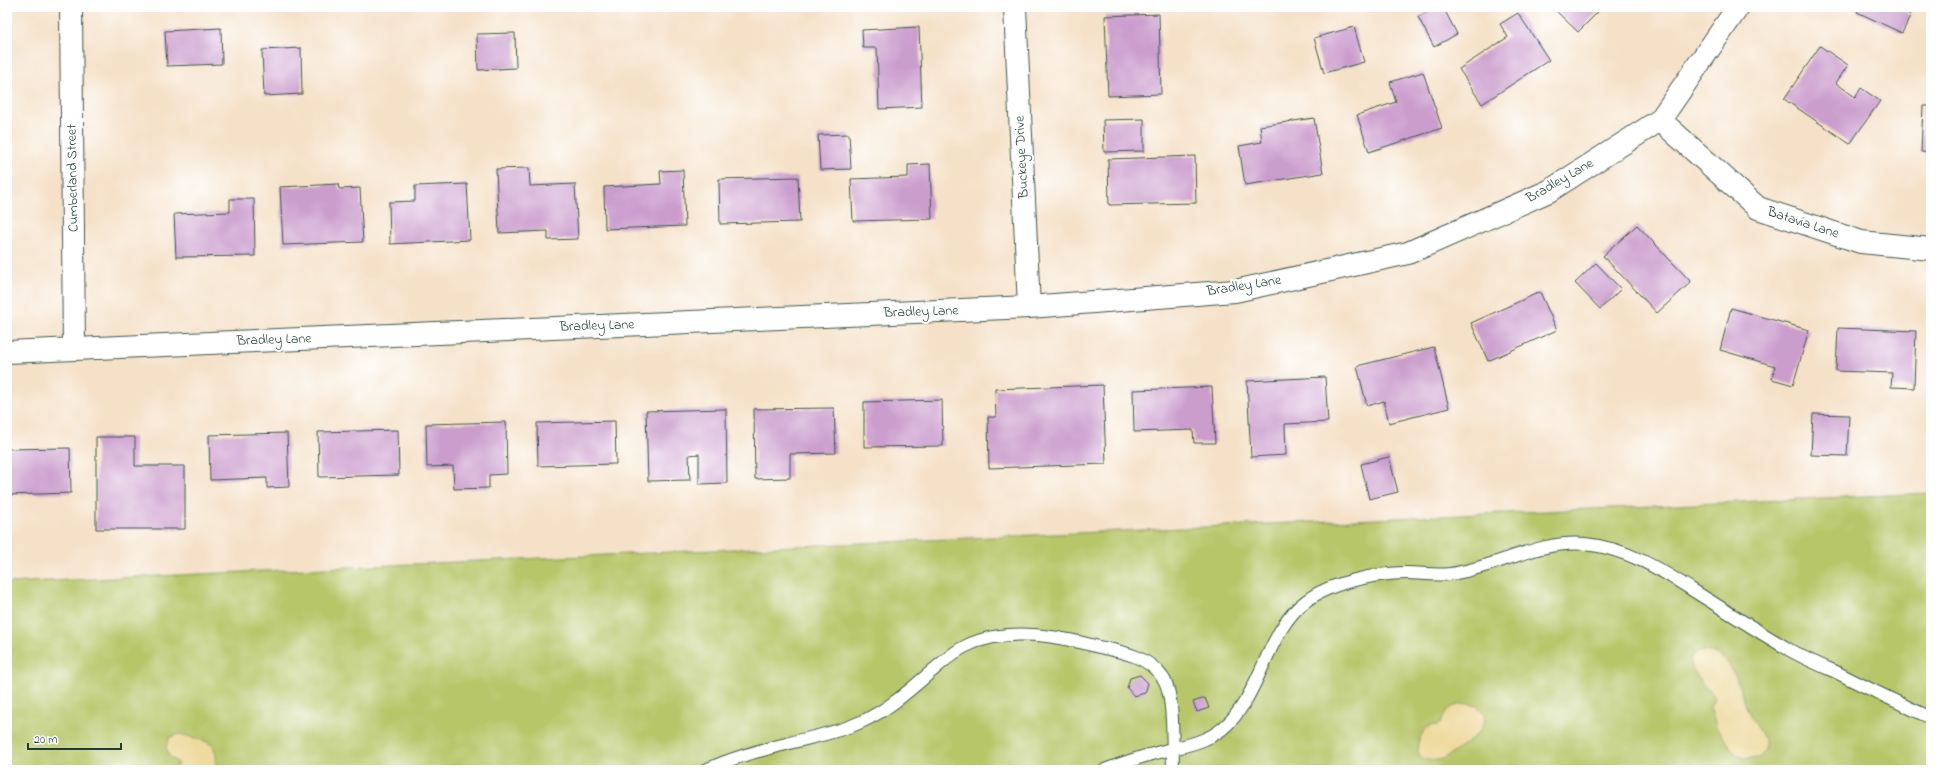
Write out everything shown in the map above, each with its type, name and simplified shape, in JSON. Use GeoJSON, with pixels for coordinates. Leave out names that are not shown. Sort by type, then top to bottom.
{"type":"FeatureCollection","features":[{"type":"Feature","properties":{"kind":"street","name":"Cumberland Street"},"geometry":{"type":"LineString","coordinates":[[71,7],[74,349]]}},
{"type":"Feature","properties":{"kind":"street","name":"Buckeye Drive"},"geometry":{"type":"LineString","coordinates":[[1015,7],[1029,307]]}},
{"type":"Feature","properties":{"kind":"street","name":"Bradley Lane"},"geometry":{"type":"LineString","coordinates":[[7,352],[1029,307],[1235,291],[1408,253],[1549,191],[1660,120],[1738,7]]}},
{"type":"Feature","properties":{"kind":"street","name":"Batavia Lane"},"geometry":{"type":"LineString","coordinates":[[1660,120],[1758,208],[1861,242],[1931,248]]}},
{"type":"Feature","properties":{"kind":"lane"},"geometry":{"type":"LineString","coordinates":[[1105,770],[1124,762],[1196,743],[1214,735],[1232,720],[1253,688],[1270,652],[1291,616],[1304,602],[1325,590],[1379,574],[1446,574],[1464,572],[1540,548],[1569,544],[1585,544],[1614,550],[1652,564],[1790,650],[1931,718]]}},
{"type":"Feature","properties":{"kind":"lane"},"geometry":{"type":"LineString","coordinates":[[706,770],[746,754],[851,727],[886,708],[947,658],[966,646],[990,638],[1020,635],[1060,638],[1083,643],[1134,656],[1151,665],[1163,678],[1169,692],[1173,770]]}},
{"type":"Feature","properties":{"kind":"green space"},"geometry":{"type":"Polygon","coordinates":[[[1931,493],[1931,770],[7,770],[7,583],[1931,493]]]}},
{"type":"Feature","properties":{"kind":"sand"},"geometry":{"type":"Polygon","coordinates":[[[1700,651],[1712,653],[1722,657],[1734,674],[1750,715],[1763,737],[1765,751],[1759,758],[1746,759],[1736,754],[1717,729],[1710,707],[1714,699],[1712,693],[1703,685],[1690,665],[1692,656],[1700,651]]]}},
{"type":"Feature","properties":{"kind":"sand"},"geometry":{"type":"Polygon","coordinates":[[[1469,704],[1477,706],[1483,712],[1484,721],[1479,731],[1462,746],[1443,759],[1424,759],[1418,751],[1419,739],[1422,734],[1430,726],[1441,723],[1445,714],[1450,708],[1458,705],[1469,704]]]}},
{"type":"Feature","properties":{"kind":"sand"},"geometry":{"type":"Polygon","coordinates":[[[180,734],[203,740],[213,747],[216,760],[215,770],[174,770],[177,766],[177,762],[169,756],[166,747],[170,737],[180,734]]]}},
{"type":"Feature","properties":{"kind":"building"},"geometry":{"type":"Polygon","coordinates":[[[1436,7],[1443,7],[1457,34],[1434,47],[1418,17],[1436,7]]]}},
{"type":"Feature","properties":{"kind":"building"},"geometry":{"type":"Polygon","coordinates":[[[1552,7],[1603,7],[1578,32],[1552,7]]]}},
{"type":"Feature","properties":{"kind":"building"},"geometry":{"type":"Polygon","coordinates":[[[1859,7],[1905,7],[1903,11],[1911,15],[1902,33],[1857,12],[1859,7]]]}},
{"type":"Feature","properties":{"kind":"building"},"geometry":{"type":"Polygon","coordinates":[[[1518,13],[1549,60],[1482,104],[1459,69],[1508,37],[1500,24],[1518,13]]]}},
{"type":"Feature","properties":{"kind":"building"},"geometry":{"type":"Polygon","coordinates":[[[1159,14],[1161,94],[1108,96],[1105,16],[1159,14]]]}},
{"type":"Feature","properties":{"kind":"building"},"geometry":{"type":"Polygon","coordinates":[[[919,27],[922,107],[879,109],[877,48],[863,48],[862,30],[919,27]]]}},
{"type":"Feature","properties":{"kind":"building"},"geometry":{"type":"Polygon","coordinates":[[[1354,27],[1364,62],[1324,73],[1314,38],[1354,27]]]}},
{"type":"Feature","properties":{"kind":"building"},"geometry":{"type":"Polygon","coordinates":[[[221,28],[222,64],[167,66],[165,31],[221,28]]]}},
{"type":"Feature","properties":{"kind":"building"},"geometry":{"type":"Polygon","coordinates":[[[515,33],[516,68],[478,70],[477,34],[515,33]]]}},
{"type":"Feature","properties":{"kind":"building"},"geometry":{"type":"Polygon","coordinates":[[[1820,46],[1848,65],[1836,83],[1855,97],[1861,88],[1880,101],[1850,144],[1784,99],[1820,46]]]}},
{"type":"Feature","properties":{"kind":"building"},"geometry":{"type":"Polygon","coordinates":[[[301,48],[302,94],[264,96],[262,50],[301,48]]]}},
{"type":"Feature","properties":{"kind":"building"},"geometry":{"type":"Polygon","coordinates":[[[1423,72],[1442,128],[1369,152],[1357,115],[1396,102],[1390,82],[1423,72]]]}},
{"type":"Feature","properties":{"kind":"building"},"geometry":{"type":"Polygon","coordinates":[[[1923,106],[1931,106],[1931,153],[1921,152],[1923,106]]]}},
{"type":"Feature","properties":{"kind":"building"},"geometry":{"type":"Polygon","coordinates":[[[1314,118],[1323,173],[1245,185],[1239,146],[1262,142],[1260,126],[1314,118]]]}},
{"type":"Feature","properties":{"kind":"building"},"geometry":{"type":"Polygon","coordinates":[[[1144,119],[1144,151],[1104,152],[1103,120],[1144,119]]]}},
{"type":"Feature","properties":{"kind":"building"},"geometry":{"type":"Polygon","coordinates":[[[849,134],[851,169],[820,170],[818,135],[849,134]]]}},
{"type":"Feature","properties":{"kind":"building"},"geometry":{"type":"Polygon","coordinates":[[[1195,156],[1196,203],[1109,205],[1108,159],[1195,156]]]}},
{"type":"Feature","properties":{"kind":"building"},"geometry":{"type":"Polygon","coordinates":[[[930,164],[932,219],[853,221],[851,179],[908,177],[908,165],[930,164]]]}},
{"type":"Feature","properties":{"kind":"building"},"geometry":{"type":"Polygon","coordinates":[[[529,168],[530,186],[575,184],[578,239],[548,240],[548,231],[499,233],[496,169],[529,168]]]}},
{"type":"Feature","properties":{"kind":"building"},"geometry":{"type":"Polygon","coordinates":[[[683,170],[685,226],[605,229],[604,187],[661,184],[660,171],[683,170]]]}},
{"type":"Feature","properties":{"kind":"building"},"geometry":{"type":"Polygon","coordinates":[[[798,177],[800,222],[720,224],[719,179],[798,177]]]}},
{"type":"Feature","properties":{"kind":"building"},"geometry":{"type":"Polygon","coordinates":[[[338,184],[339,189],[360,188],[363,242],[283,245],[280,187],[338,184]]]}},
{"type":"Feature","properties":{"kind":"building"},"geometry":{"type":"Polygon","coordinates":[[[467,184],[470,240],[390,244],[389,202],[415,201],[415,186],[467,184]]]}},
{"type":"Feature","properties":{"kind":"building"},"geometry":{"type":"Polygon","coordinates":[[[230,199],[254,199],[255,256],[176,257],[174,214],[230,212],[230,199]]]}},
{"type":"Feature","properties":{"kind":"building"},"geometry":{"type":"Polygon","coordinates":[[[1637,225],[1691,282],[1657,313],[1603,256],[1637,225]]]}},
{"type":"Feature","properties":{"kind":"building"},"geometry":{"type":"Polygon","coordinates":[[[1596,263],[1621,289],[1600,309],[1575,283],[1596,263]]]}},
{"type":"Feature","properties":{"kind":"building"},"geometry":{"type":"Polygon","coordinates":[[[1540,292],[1557,330],[1488,361],[1471,323],[1540,292]]]}},
{"type":"Feature","properties":{"kind":"building"},"geometry":{"type":"Polygon","coordinates":[[[1731,308],[1809,330],[1793,385],[1772,379],[1775,366],[1720,350],[1731,308]]]}},
{"type":"Feature","properties":{"kind":"building"},"geometry":{"type":"Polygon","coordinates":[[[1838,328],[1916,331],[1914,388],[1891,387],[1892,373],[1836,371],[1838,328]]]}},
{"type":"Feature","properties":{"kind":"building"},"geometry":{"type":"Polygon","coordinates":[[[1434,347],[1449,408],[1389,423],[1384,401],[1367,406],[1357,366],[1434,347]]]}},
{"type":"Feature","properties":{"kind":"building"},"geometry":{"type":"Polygon","coordinates":[[[1325,377],[1328,422],[1285,424],[1286,455],[1251,457],[1247,381],[1325,377]]]}},
{"type":"Feature","properties":{"kind":"building"},"geometry":{"type":"Polygon","coordinates":[[[1103,385],[1106,464],[989,468],[988,417],[996,417],[995,389],[1103,385]]]}},
{"type":"Feature","properties":{"kind":"building"},"geometry":{"type":"Polygon","coordinates":[[[1212,387],[1215,443],[1194,443],[1193,430],[1134,432],[1133,390],[1212,387]]]}},
{"type":"Feature","properties":{"kind":"building"},"geometry":{"type":"Polygon","coordinates":[[[942,400],[943,446],[864,447],[864,402],[942,400]]]}},
{"type":"Feature","properties":{"kind":"building"},"geometry":{"type":"Polygon","coordinates":[[[834,408],[836,453],[790,454],[790,478],[755,479],[754,409],[834,408]]]}},
{"type":"Feature","properties":{"kind":"building"},"geometry":{"type":"Polygon","coordinates":[[[726,409],[727,483],[699,484],[699,454],[689,455],[690,480],[648,481],[646,411],[726,409]]]}},
{"type":"Feature","properties":{"kind":"building"},"geometry":{"type":"Polygon","coordinates":[[[1813,414],[1849,415],[1847,456],[1811,455],[1813,414]]]}},
{"type":"Feature","properties":{"kind":"building"},"geometry":{"type":"Polygon","coordinates":[[[615,421],[616,464],[538,466],[537,423],[615,421]]]}},
{"type":"Feature","properties":{"kind":"building"},"geometry":{"type":"Polygon","coordinates":[[[506,422],[507,474],[489,475],[489,488],[454,489],[453,466],[427,467],[426,424],[506,422]]]}},
{"type":"Feature","properties":{"kind":"building"},"geometry":{"type":"Polygon","coordinates":[[[398,430],[399,475],[319,477],[318,432],[398,430]]]}},
{"type":"Feature","properties":{"kind":"building"},"geometry":{"type":"Polygon","coordinates":[[[287,433],[289,487],[267,488],[267,478],[210,480],[209,435],[287,433]]]}},
{"type":"Feature","properties":{"kind":"building"},"geometry":{"type":"Polygon","coordinates":[[[96,437],[135,437],[135,466],[185,466],[185,529],[96,529],[96,437]]]}},
{"type":"Feature","properties":{"kind":"building"},"geometry":{"type":"Polygon","coordinates":[[[70,448],[71,493],[7,495],[7,449],[70,448]]]}},
{"type":"Feature","properties":{"kind":"building"},"geometry":{"type":"Polygon","coordinates":[[[1389,457],[1398,492],[1369,499],[1361,464],[1389,457]]]}},
{"type":"Feature","properties":{"kind":"building"},"geometry":{"type":"Polygon","coordinates":[[[1140,675],[1148,683],[1145,693],[1134,696],[1127,688],[1130,678],[1140,675]]]}},
{"type":"Feature","properties":{"kind":"building"},"geometry":{"type":"Polygon","coordinates":[[[1205,698],[1209,708],[1197,712],[1193,702],[1205,698]]]}}]}
